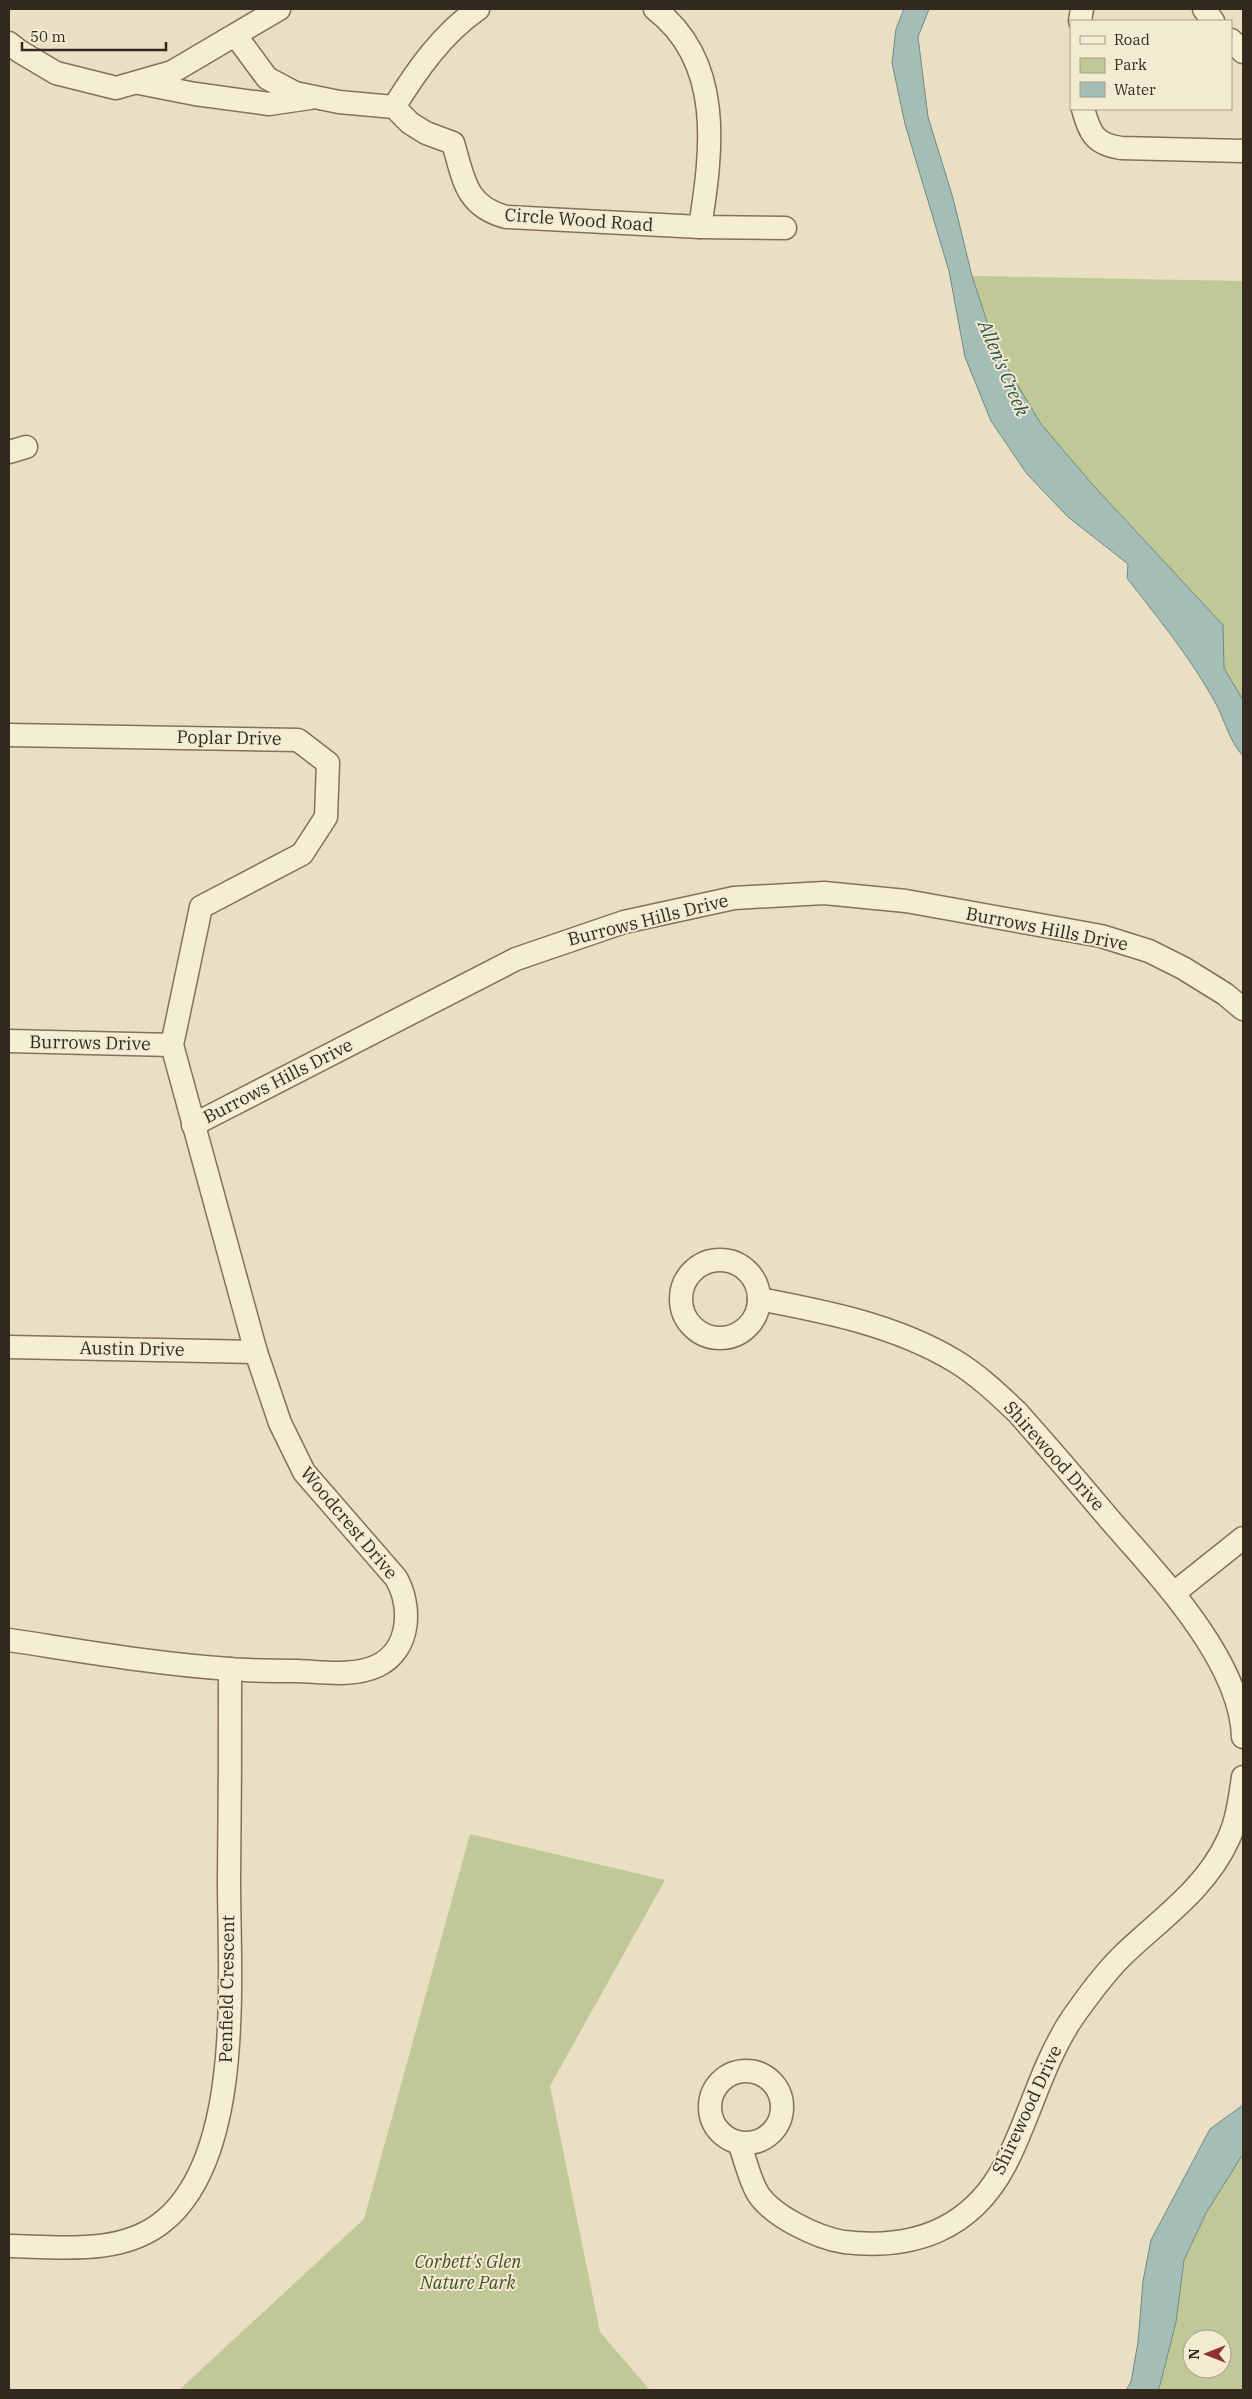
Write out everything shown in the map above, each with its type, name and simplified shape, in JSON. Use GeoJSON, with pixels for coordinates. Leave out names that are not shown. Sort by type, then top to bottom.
{"type":"FeatureCollection","features":[{"type":"Feature","properties":{"kind":"street"},"geometry":{"type":"LineString","coordinates":[[9,43],[19,51],[56,72],[116,88],[172,72],[279,9]]}},
{"type":"Feature","properties":{"kind":"street"},"geometry":{"type":"LineString","coordinates":[[236,36],[267,78],[295,93],[394,107],[412,78],[436,46],[462,19],[478,9]]}},
{"type":"Feature","properties":{"kind":"street"},"geometry":{"type":"LineString","coordinates":[[655,9],[672,23],[688,43],[698,64],[706,95],[710,134],[707,180],[700,227]]}},
{"type":"Feature","properties":{"kind":"street"},"geometry":{"type":"LineString","coordinates":[[1204,9],[1212,20]]}},
{"type":"Feature","properties":{"kind":"street"},"geometry":{"type":"LineString","coordinates":[[1232,41],[1243,52]]}},
{"type":"Feature","properties":{"kind":"street"},"geometry":{"type":"LineString","coordinates":[[135,82],[195,94],[268,104],[316,97]]}},
{"type":"Feature","properties":{"kind":"street","name":"Circle Wood Road"},"geometry":{"type":"LineString","coordinates":[[394,107],[410,123],[426,134],[453,143],[467,190],[476,203],[489,213],[506,217],[700,227],[785,228]]}},
{"type":"Feature","properties":{"kind":"street"},"geometry":{"type":"LineString","coordinates":[[1083,110],[1093,135],[1099,142],[1109,146],[1121,148],[1243,151]]}},
{"type":"Feature","properties":{"kind":"street","name":"Poplar Drive"},"geometry":{"type":"LineString","coordinates":[[9,734],[298,740],[328,763],[326,817],[302,854],[201,907],[172,1045]]}},
{"type":"Feature","properties":{"kind":"street","name":"Burrows Hills Drive"},"geometry":{"type":"LineString","coordinates":[[193,1125],[516,958],[624,922],[734,898],[824,893],[906,901],[1101,936],[1149,951],[1184,968],[1225,994],[1243,1009]]}},
{"type":"Feature","properties":{"kind":"street","name":"Burrows Drive"},"geometry":{"type":"LineString","coordinates":[[9,1041],[172,1045]]}},
{"type":"Feature","properties":{"kind":"street","name":"Woodcrest Drive"},"geometry":{"type":"LineString","coordinates":[[9,1640],[230,1669],[347,1672],[364,1670],[389,1659],[398,1645],[406,1620],[404,1592],[396,1578],[332,1506],[296,1458],[280,1423],[256,1352],[172,1045]]}},
{"type":"Feature","properties":{"kind":"street","name":"Shirewood Drive"},"geometry":{"type":"LineString","coordinates":[[759,1299],[861,1320],[905,1337],[955,1361],[989,1386],[1017,1412],[1174,1594],[1210,1646],[1234,1692],[1243,1737]]}},
{"type":"Feature","properties":{"kind":"street","name":"Austin Drive"},"geometry":{"type":"LineString","coordinates":[[9,1347],[256,1352]]}},
{"type":"Feature","properties":{"kind":"street"},"geometry":{"type":"LineString","coordinates":[[1174,1594],[1243,1538]]}},
{"type":"Feature","properties":{"kind":"street","name":"Penfield Crescent"},"geometry":{"type":"LineString","coordinates":[[9,2246],[93,2247],[120,2243],[144,2234],[165,2221],[183,2202],[207,2159],[214,2135],[229,2035],[230,1669]]}},
{"type":"Feature","properties":{"kind":"street","name":"Shirewood Drive"},"geometry":{"type":"LineString","coordinates":[[739,2143],[758,2193],[782,2217],[815,2234],[840,2241],[869,2245],[897,2243],[927,2237],[965,2214],[984,2195],[1004,2167],[1051,2056],[1072,2019],[1121,1957],[1182,1902],[1210,1871],[1228,1840],[1238,1806],[1243,1777]]}},
{"type":"Feature","properties":{"kind":"green space"},"geometry":{"type":"Polygon","coordinates":[[[972,276],[1243,281],[1243,700],[1224,668],[1223,625],[1092,484],[1041,424],[996,349],[972,276]]]}},
{"type":"Feature","properties":{"kind":"green space","name":"Corbett's Glen Nature Park"},"geometry":{"type":"Polygon","coordinates":[[[470,1834],[665,1880],[550,2086],[600,2332],[650,2390],[179,2390],[364,2219],[470,1834]]]}},
{"type":"Feature","properties":{"kind":"green space"},"geometry":{"type":"Polygon","coordinates":[[[1243,2154],[1243,2390],[1158,2390],[1176,2322],[1184,2260],[1206,2213],[1243,2154]]]}},
{"type":"Feature","properties":{"kind":"water","name":"Allen's Creek"},"geometry":{"type":"Polygon","coordinates":[[[904,9],[929,9],[918,37],[928,117],[953,198],[972,276],[996,349],[1041,424],[1092,484],[1223,625],[1224,668],[1243,700],[1243,756],[1234,744],[1215,702],[1195,669],[1127,578],[1128,564],[1068,517],[1027,474],[991,421],[965,357],[949,271],[905,124],[892,63],[896,29],[904,9]]]}},
{"type":"Feature","properties":{"kind":"water"},"geometry":{"type":"Polygon","coordinates":[[[1243,2105],[1243,2154],[1206,2213],[1184,2260],[1176,2322],[1158,2390],[1126,2390],[1131,2382],[1138,2342],[1143,2281],[1151,2240],[1210,2129],[1243,2105]]]}}]}
